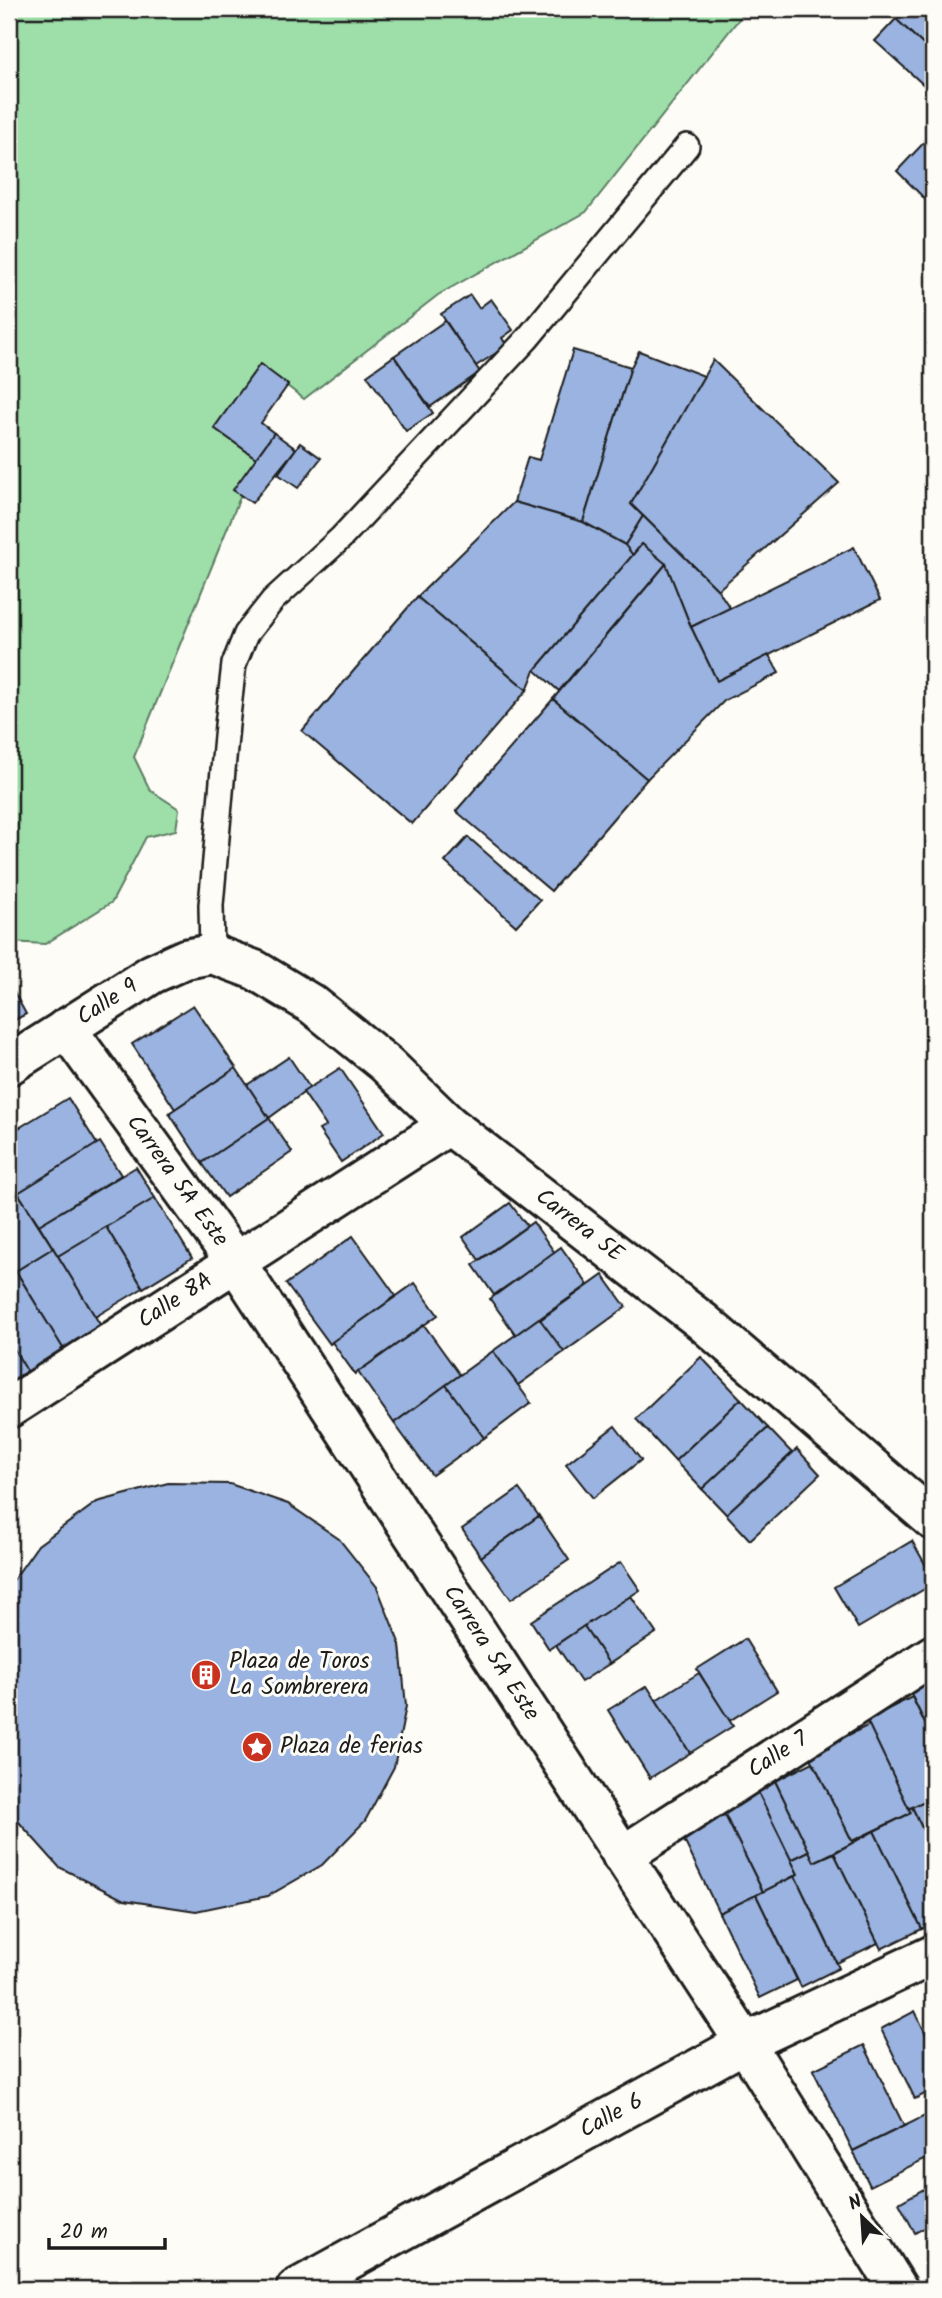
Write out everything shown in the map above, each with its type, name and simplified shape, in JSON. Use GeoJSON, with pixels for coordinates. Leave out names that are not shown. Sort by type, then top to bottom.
{"type":"FeatureCollection","features":[{"type":"Feature","properties":{"kind":"street","name":"Calle 9"},"geometry":{"type":"LineString","coordinates":[[9,1065],[152,975],[184,958],[212,954]]}},
{"type":"Feature","properties":{"kind":"street","name":"Carrera 5E"},"geometry":{"type":"LineString","coordinates":[[212,954],[256,970],[313,1005],[386,1064],[449,1125],[703,1322],[933,1520]]}},
{"type":"Feature","properties":{"kind":"street","name":"Carrera 5A Este"},"geometry":{"type":"LineString","coordinates":[[66,1028],[237,1264],[745,2043],[898,2289]]}},
{"type":"Feature","properties":{"kind":"street","name":"Calle 8A"},"geometry":{"type":"LineString","coordinates":[[9,1408],[237,1264],[449,1125]]}},
{"type":"Feature","properties":{"kind":"street","name":"Calle 7"},"geometry":{"type":"LineString","coordinates":[[622,1856],[933,1655]]}},
{"type":"Feature","properties":{"kind":"street","name":"Calle 6"},"geometry":{"type":"LineString","coordinates":[[296,2289],[745,2043],[933,1955]]}},
{"type":"Feature","properties":{"kind":"lane"},"geometry":{"type":"LineString","coordinates":[[212,954],[211,905],[227,725],[234,664],[246,634],[273,600],[341,538],[527,339],[687,146]]}},
{"type":"Feature","properties":{"kind":"green space"},"geometry":{"type":"Polygon","coordinates":[[[9,9],[746,10],[586,212],[438,295],[304,399],[260,365],[214,428],[256,458],[134,757],[150,790],[179,809],[176,830],[146,837],[112,902],[45,944],[9,942],[9,9]]]}},
{"type":"Feature","properties":{"kind":"building"},"geometry":{"type":"Polygon","coordinates":[[[906,9],[933,9],[933,54],[896,19],[906,9]]]}},
{"type":"Feature","properties":{"kind":"building"},"geometry":{"type":"Polygon","coordinates":[[[896,19],[933,54],[933,79],[926,87],[875,41],[896,19]]]}},
{"type":"Feature","properties":{"kind":"building"},"geometry":{"type":"Polygon","coordinates":[[[933,133],[933,191],[925,199],[897,171],[933,133]]]}},
{"type":"Feature","properties":{"kind":"building"},"geometry":{"type":"Polygon","coordinates":[[[470,295],[479,308],[491,299],[513,330],[502,338],[507,346],[476,366],[441,314],[470,295]]]}},
{"type":"Feature","properties":{"kind":"building"},"geometry":{"type":"Polygon","coordinates":[[[445,321],[480,372],[430,407],[394,356],[445,321]]]}},
{"type":"Feature","properties":{"kind":"building"},"geometry":{"type":"Polygon","coordinates":[[[573,350],[631,367],[583,522],[514,502],[528,457],[539,460],[573,350]]]}},
{"type":"Feature","properties":{"kind":"building"},"geometry":{"type":"Polygon","coordinates":[[[639,351],[704,376],[631,504],[643,516],[625,545],[583,522],[631,367],[639,351]]]}},
{"type":"Feature","properties":{"kind":"building"},"geometry":{"type":"Polygon","coordinates":[[[394,356],[433,413],[406,431],[367,375],[394,356]]]}},
{"type":"Feature","properties":{"kind":"building"},"geometry":{"type":"Polygon","coordinates":[[[713,360],[839,483],[718,590],[631,504],[713,360]]]}},
{"type":"Feature","properties":{"kind":"building"},"geometry":{"type":"Polygon","coordinates":[[[260,364],[288,385],[261,423],[274,433],[256,458],[214,428],[260,364]]]}},
{"type":"Feature","properties":{"kind":"building"},"geometry":{"type":"Polygon","coordinates":[[[274,433],[296,449],[252,503],[233,490],[274,433]]]}},
{"type":"Feature","properties":{"kind":"building"},"geometry":{"type":"Polygon","coordinates":[[[300,443],[321,458],[298,488],[278,474],[300,443]]]}},
{"type":"Feature","properties":{"kind":"building"},"geometry":{"type":"Polygon","coordinates":[[[514,502],[583,522],[625,545],[633,555],[535,670],[527,690],[417,597],[514,502]]]}},
{"type":"Feature","properties":{"kind":"building"},"geometry":{"type":"Polygon","coordinates":[[[643,516],[718,590],[730,608],[691,627],[666,564],[642,544],[633,555],[625,545],[643,516]]]}},
{"type":"Feature","properties":{"kind":"building"},"geometry":{"type":"Polygon","coordinates":[[[642,544],[666,564],[559,691],[535,670],[642,544]]]}},
{"type":"Feature","properties":{"kind":"building"},"geometry":{"type":"Polygon","coordinates":[[[854,547],[880,600],[717,681],[691,627],[854,547]]]}},
{"type":"Feature","properties":{"kind":"building"},"geometry":{"type":"Polygon","coordinates":[[[666,564],[691,627],[717,681],[769,655],[779,673],[725,700],[647,779],[553,699],[666,564]]]}},
{"type":"Feature","properties":{"kind":"building"},"geometry":{"type":"Polygon","coordinates":[[[417,597],[527,690],[412,824],[302,731],[417,597]]]}},
{"type":"Feature","properties":{"kind":"building"},"geometry":{"type":"Polygon","coordinates":[[[553,699],[647,779],[551,891],[456,811],[553,699]]]}},
{"type":"Feature","properties":{"kind":"building"},"geometry":{"type":"Polygon","coordinates":[[[468,837],[540,900],[516,926],[445,862],[468,837]]]}},
{"type":"Feature","properties":{"kind":"building"},"geometry":{"type":"Polygon","coordinates":[[[9,983],[26,1014],[9,1023],[9,983]]]}},
{"type":"Feature","properties":{"kind":"building"},"geometry":{"type":"Polygon","coordinates":[[[193,1005],[236,1068],[175,1109],[132,1044],[193,1005]]]}},
{"type":"Feature","properties":{"kind":"building"},"geometry":{"type":"Polygon","coordinates":[[[289,1057],[310,1088],[269,1118],[247,1085],[289,1057]]]}},
{"type":"Feature","properties":{"kind":"building"},"geometry":{"type":"Polygon","coordinates":[[[236,1068],[269,1118],[202,1163],[169,1113],[236,1068]]]}},
{"type":"Feature","properties":{"kind":"building"},"geometry":{"type":"Polygon","coordinates":[[[340,1068],[384,1133],[341,1162],[319,1130],[326,1126],[303,1092],[340,1068]]]}},
{"type":"Feature","properties":{"kind":"building"},"geometry":{"type":"Polygon","coordinates":[[[68,1098],[97,1144],[18,1193],[9,1179],[9,1134],[68,1098]]]}},
{"type":"Feature","properties":{"kind":"building"},"geometry":{"type":"Polygon","coordinates":[[[269,1118],[292,1152],[226,1197],[202,1163],[269,1118]]]}},
{"type":"Feature","properties":{"kind":"building"},"geometry":{"type":"Polygon","coordinates":[[[100,1142],[121,1175],[39,1225],[18,1193],[100,1142]]]}},
{"type":"Feature","properties":{"kind":"building"},"geometry":{"type":"Polygon","coordinates":[[[136,1167],[155,1198],[58,1256],[39,1225],[136,1167]]]}},
{"type":"Feature","properties":{"kind":"building"},"geometry":{"type":"Polygon","coordinates":[[[9,1179],[53,1248],[16,1271],[9,1260],[9,1179]]]}},
{"type":"Feature","properties":{"kind":"building"},"geometry":{"type":"Polygon","coordinates":[[[155,1198],[192,1258],[143,1288],[106,1227],[155,1198]]]}},
{"type":"Feature","properties":{"kind":"building"},"geometry":{"type":"Polygon","coordinates":[[[510,1203],[527,1226],[479,1260],[463,1237],[510,1203]]]}},
{"type":"Feature","properties":{"kind":"building"},"geometry":{"type":"Polygon","coordinates":[[[533,1222],[555,1253],[494,1295],[473,1265],[533,1222]]]}},
{"type":"Feature","properties":{"kind":"building"},"geometry":{"type":"Polygon","coordinates":[[[106,1227],[143,1288],[95,1317],[58,1256],[106,1227]]]}},
{"type":"Feature","properties":{"kind":"building"},"geometry":{"type":"Polygon","coordinates":[[[353,1236],[396,1296],[330,1344],[286,1284],[353,1236]]]}},
{"type":"Feature","properties":{"kind":"building"},"geometry":{"type":"Polygon","coordinates":[[[561,1247],[588,1285],[516,1335],[490,1299],[561,1247]]]}},
{"type":"Feature","properties":{"kind":"building"},"geometry":{"type":"Polygon","coordinates":[[[53,1248],[101,1326],[63,1349],[16,1271],[53,1248]]]}},
{"type":"Feature","properties":{"kind":"building"},"geometry":{"type":"Polygon","coordinates":[[[9,1260],[69,1358],[32,1380],[9,1341],[9,1260]]]}},
{"type":"Feature","properties":{"kind":"building"},"geometry":{"type":"Polygon","coordinates":[[[603,1275],[626,1307],[564,1352],[540,1320],[603,1275]]]}},
{"type":"Feature","properties":{"kind":"building"},"geometry":{"type":"Polygon","coordinates":[[[415,1283],[438,1315],[355,1374],[332,1342],[415,1283]]]}},
{"type":"Feature","properties":{"kind":"building"},"geometry":{"type":"Polygon","coordinates":[[[539,1318],[564,1352],[518,1385],[493,1351],[539,1318]]]}},
{"type":"Feature","properties":{"kind":"building"},"geometry":{"type":"Polygon","coordinates":[[[424,1325],[460,1375],[394,1423],[358,1372],[424,1325]]]}},
{"type":"Feature","properties":{"kind":"building"},"geometry":{"type":"Polygon","coordinates":[[[9,1341],[27,1371],[9,1382],[9,1341]]]}},
{"type":"Feature","properties":{"kind":"building"},"geometry":{"type":"Polygon","coordinates":[[[493,1351],[531,1403],[484,1438],[446,1385],[493,1351]]]}},
{"type":"Feature","properties":{"kind":"building"},"geometry":{"type":"Polygon","coordinates":[[[701,1357],[741,1399],[675,1461],[636,1419],[701,1357]]]}},
{"type":"Feature","properties":{"kind":"building"},"geometry":{"type":"Polygon","coordinates":[[[446,1385],[484,1438],[432,1475],[394,1423],[446,1385]]]}},
{"type":"Feature","properties":{"kind":"building"},"geometry":{"type":"Polygon","coordinates":[[[741,1399],[768,1428],[702,1489],[675,1461],[741,1399]]]}},
{"type":"Feature","properties":{"kind":"building"},"geometry":{"type":"Polygon","coordinates":[[[615,1426],[641,1460],[593,1498],[566,1464],[615,1426]]]}},
{"type":"Feature","properties":{"kind":"building"},"geometry":{"type":"Polygon","coordinates":[[[768,1428],[792,1453],[726,1514],[702,1489],[768,1428]]]}},
{"type":"Feature","properties":{"kind":"building"},"geometry":{"type":"Polygon","coordinates":[[[797,1449],[820,1474],[750,1540],[726,1514],[797,1449]]]}},
{"type":"Feature","properties":{"kind":"building","name":"Plaza de Toros La Sombrerera"},"geometry":{"type":"Polygon","coordinates":[[[168,1483],[230,1484],[288,1504],[339,1539],[377,1587],[400,1645],[406,1706],[394,1767],[365,1821],[322,1865],[268,1896],[196,1911],[124,1900],[59,1867],[9,1811],[9,1586],[38,1545],[97,1502],[168,1483]]]}},
{"type":"Feature","properties":{"kind":"building"},"geometry":{"type":"Polygon","coordinates":[[[519,1489],[539,1516],[481,1557],[462,1529],[519,1489]]]}},
{"type":"Feature","properties":{"kind":"building"},"geometry":{"type":"Polygon","coordinates":[[[539,1516],[569,1560],[511,1599],[481,1557],[539,1516]]]}},
{"type":"Feature","properties":{"kind":"building"},"geometry":{"type":"Polygon","coordinates":[[[912,1541],[933,1578],[933,1584],[858,1628],[834,1587],[912,1541]]]}},
{"type":"Feature","properties":{"kind":"building"},"geometry":{"type":"Polygon","coordinates":[[[621,1562],[640,1590],[549,1649],[531,1621],[621,1562]]]}},
{"type":"Feature","properties":{"kind":"building"},"geometry":{"type":"Polygon","coordinates":[[[631,1596],[656,1633],[609,1664],[584,1626],[631,1596]]]}},
{"type":"Feature","properties":{"kind":"building"},"geometry":{"type":"Polygon","coordinates":[[[584,1626],[609,1664],[581,1682],[556,1645],[584,1626]]]}},
{"type":"Feature","properties":{"kind":"building"},"geometry":{"type":"Polygon","coordinates":[[[745,1639],[777,1691],[729,1721],[697,1669],[745,1639]]]}},
{"type":"Feature","properties":{"kind":"building"},"geometry":{"type":"Polygon","coordinates":[[[699,1673],[733,1726],[690,1753],[656,1700],[699,1673]]]}},
{"type":"Feature","properties":{"kind":"building"},"geometry":{"type":"Polygon","coordinates":[[[933,1679],[933,1740],[909,1690],[933,1679]]]}},
{"type":"Feature","properties":{"kind":"building"},"geometry":{"type":"Polygon","coordinates":[[[647,1686],[690,1753],[650,1778],[608,1710],[647,1686]]]}},
{"type":"Feature","properties":{"kind":"building"},"geometry":{"type":"Polygon","coordinates":[[[912,1697],[933,1740],[933,1797],[909,1809],[866,1720],[912,1697]]]}},
{"type":"Feature","properties":{"kind":"building"},"geometry":{"type":"Polygon","coordinates":[[[869,1725],[911,1813],[852,1841],[809,1754],[869,1725]]]}},
{"type":"Feature","properties":{"kind":"building"},"geometry":{"type":"Polygon","coordinates":[[[813,1762],[853,1843],[814,1862],[775,1781],[813,1762]]]}},
{"type":"Feature","properties":{"kind":"building"},"geometry":{"type":"Polygon","coordinates":[[[775,1781],[809,1851],[791,1860],[757,1790],[775,1781]]]}},
{"type":"Feature","properties":{"kind":"building"},"geometry":{"type":"Polygon","coordinates":[[[756,1788],[798,1874],[763,1892],[722,1809],[756,1788]]]}},
{"type":"Feature","properties":{"kind":"building"},"geometry":{"type":"Polygon","coordinates":[[[933,1797],[933,1851],[912,1807],[933,1797]]]}},
{"type":"Feature","properties":{"kind":"building"},"geometry":{"type":"Polygon","coordinates":[[[912,1807],[933,1851],[933,1923],[922,1929],[874,1831],[911,1813],[909,1809],[912,1807]]]}},
{"type":"Feature","properties":{"kind":"building"},"geometry":{"type":"Polygon","coordinates":[[[722,1809],[763,1892],[719,1913],[679,1830],[722,1809]]]}},
{"type":"Feature","properties":{"kind":"building"},"geometry":{"type":"Polygon","coordinates":[[[874,1831],[922,1929],[881,1949],[834,1853],[874,1831]]]}},
{"type":"Feature","properties":{"kind":"building"},"geometry":{"type":"Polygon","coordinates":[[[809,1851],[814,1862],[834,1853],[878,1943],[837,1963],[795,1876],[798,1874],[791,1860],[809,1851]]]}},
{"type":"Feature","properties":{"kind":"building"},"geometry":{"type":"Polygon","coordinates":[[[795,1876],[839,1968],[801,1987],[756,1895],[795,1876]]]}},
{"type":"Feature","properties":{"kind":"building"},"geometry":{"type":"Polygon","coordinates":[[[756,1895],[797,1980],[760,1998],[719,1913],[756,1895]]]}},
{"type":"Feature","properties":{"kind":"building"},"geometry":{"type":"Polygon","coordinates":[[[915,2011],[933,2049],[933,2090],[915,2099],[881,2029],[915,2011]]]}},
{"type":"Feature","properties":{"kind":"building"},"geometry":{"type":"Polygon","coordinates":[[[864,2045],[904,2126],[853,2151],[813,2070],[864,2045]]]}},
{"type":"Feature","properties":{"kind":"building"},"geometry":{"type":"Polygon","coordinates":[[[933,2112],[933,2155],[870,2186],[853,2151],[933,2112]]]}},
{"type":"Feature","properties":{"kind":"building"},"geometry":{"type":"Polygon","coordinates":[[[933,2184],[933,2223],[915,2233],[899,2203],[933,2184]]]}},
{"type":"Feature","properties":{"kind":"place","name":"Plaza de Toros La Sombrerera"},"geometry":{"type":"Point","coordinates":[206,1675]}},
{"type":"Feature","properties":{"kind":"place","name":"Plaza de ferias"},"geometry":{"type":"Point","coordinates":[257,1747]}}]}
